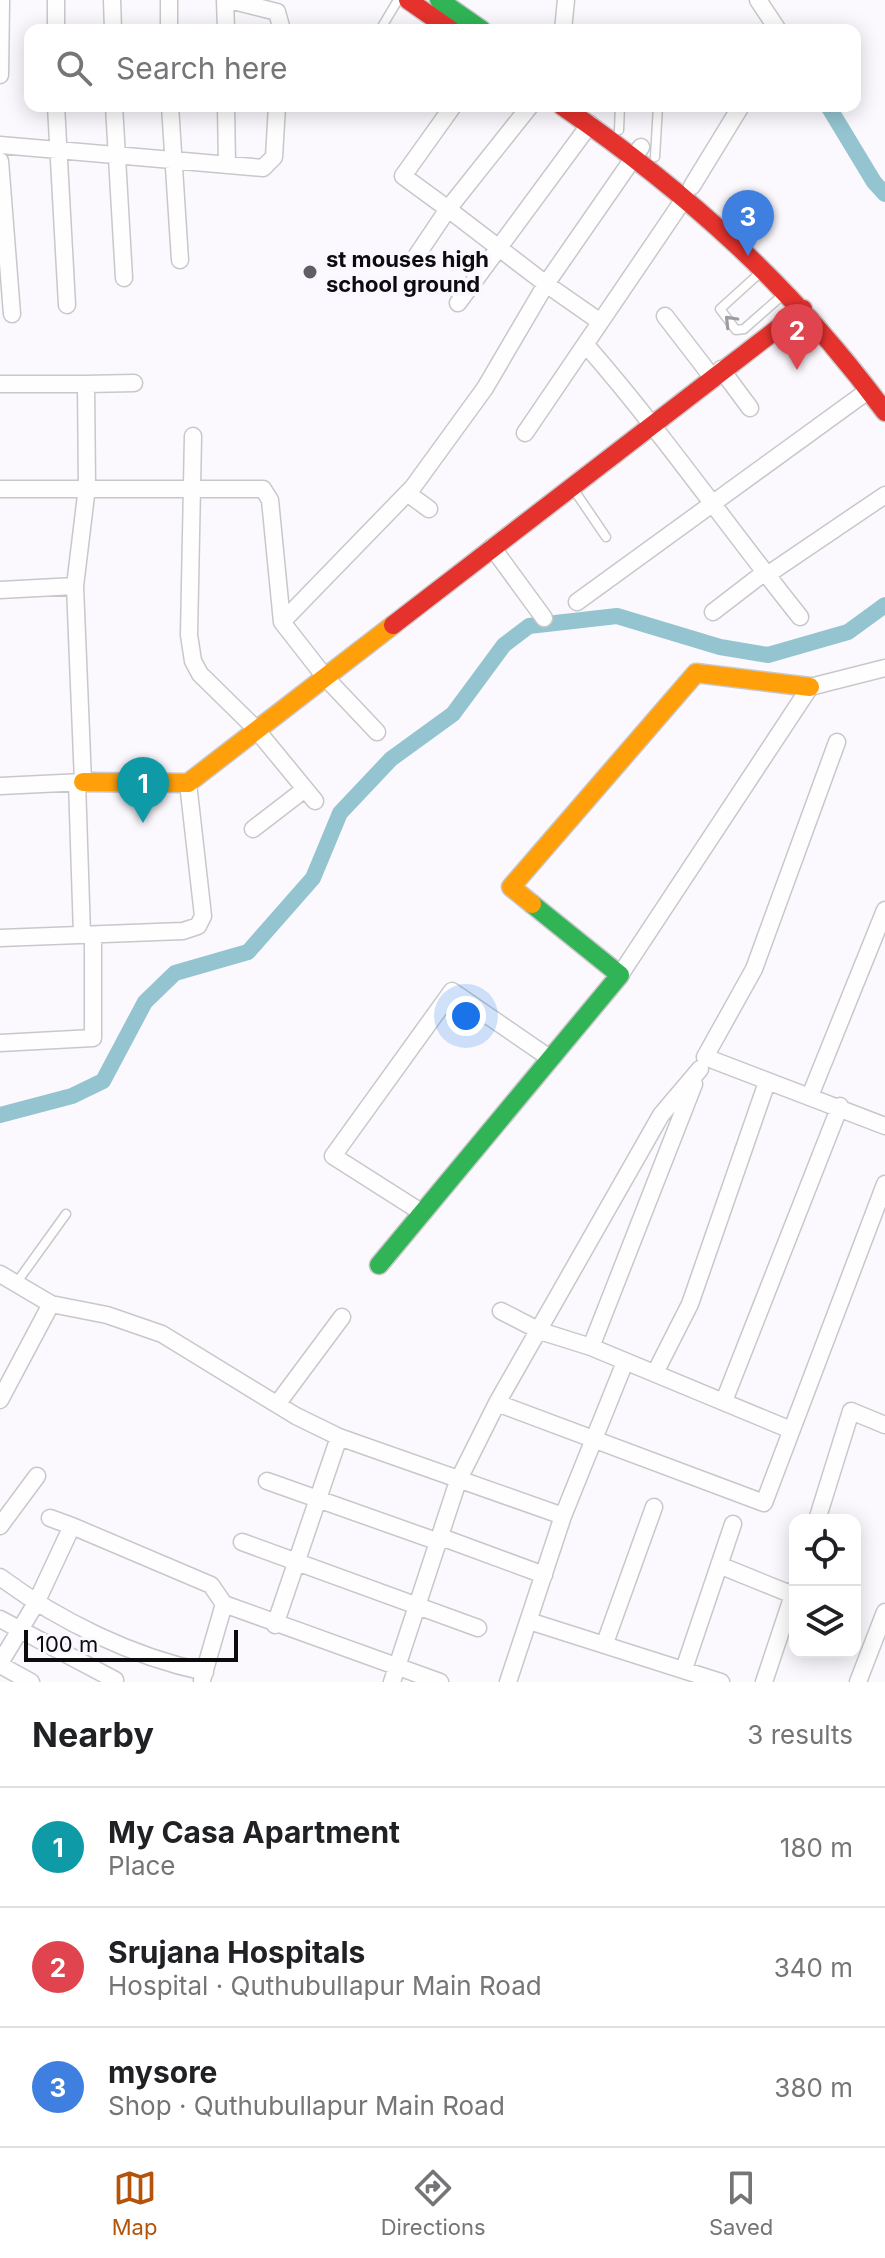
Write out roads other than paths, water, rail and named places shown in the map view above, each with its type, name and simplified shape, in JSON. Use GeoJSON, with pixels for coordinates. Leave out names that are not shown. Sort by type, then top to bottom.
{"type":"FeatureCollection","features":[{"type":"Feature","properties":{"kind":"street"},"geometry":{"type":"LineString","coordinates":[[0,75],[1,0]]}},
{"type":"Feature","properties":{"kind":"street"},"geometry":{"type":"LineString","coordinates":[[56,0],[56,24]]}},
{"type":"Feature","properties":{"kind":"street"},"geometry":{"type":"LineString","coordinates":[[112,0],[113,24]]}},
{"type":"Feature","properties":{"kind":"street"},"geometry":{"type":"LineString","coordinates":[[169,0],[169,24]]}},
{"type":"Feature","properties":{"kind":"street"},"geometry":{"type":"LineString","coordinates":[[226,24],[227,0],[277,12],[280,24]]}},
{"type":"Feature","properties":{"kind":"street"},"geometry":{"type":"LineString","coordinates":[[408,0],[442,24]]}},
{"type":"Feature","properties":{"kind":"street"},"geometry":{"type":"LineString","coordinates":[[439,0],[473,24]]}},
{"type":"Feature","properties":{"kind":"street"},"geometry":{"type":"LineString","coordinates":[[564,24],[566,0]]}},
{"type":"Feature","properties":{"kind":"street"},"geometry":{"type":"LineString","coordinates":[[758,0],[774,24]]}},
{"type":"Feature","properties":{"kind":"street"},"geometry":{"type":"LineString","coordinates":[[56,112],[67,305]]}},
{"type":"Feature","properties":{"kind":"street"},"geometry":{"type":"LineString","coordinates":[[114,112],[124,278]]}},
{"type":"Feature","properties":{"kind":"street"},"geometry":{"type":"LineString","coordinates":[[170,112],[170,158],[180,260]]}},
{"type":"Feature","properties":{"kind":"street"},"geometry":{"type":"LineString","coordinates":[[226,112],[227,165]]}},
{"type":"Feature","properties":{"kind":"street"},"geometry":{"type":"LineString","coordinates":[[0,145],[263,168],[271,163],[276,112]]}},
{"type":"Feature","properties":{"kind":"street"},"geometry":{"type":"LineString","coordinates":[[449,112],[403,176],[599,321]]}},
{"type":"Feature","properties":{"kind":"street"},"geometry":{"type":"LineString","coordinates":[[417,255],[448,209],[525,112]]}},
{"type":"Feature","properties":{"kind":"street"},"geometry":{"type":"LineString","coordinates":[[525,433],[689,191],[737,112]]}},
{"type":"Feature","properties":{"kind":"street"},"geometry":{"type":"LineString","coordinates":[[589,115],[619,130],[689,191],[759,245],[877,388],[885,412]]}},
{"type":"Feature","properties":{"kind":"street"},"geometry":{"type":"LineString","coordinates":[[589,115],[644,153]]}},
{"type":"Feature","properties":{"kind":"street"},"geometry":{"type":"LineString","coordinates":[[458,303],[500,249],[589,115]]}},
{"type":"Feature","properties":{"kind":"street"},"geometry":{"type":"LineString","coordinates":[[282,622],[407,493],[485,388],[546,284],[644,153]]}},
{"type":"Feature","properties":{"kind":"street"},"geometry":{"type":"LineString","coordinates":[[0,161],[12,314]]}},
{"type":"Feature","properties":{"kind":"street"},"geometry":{"type":"LineString","coordinates":[[689,191],[877,388]]}},
{"type":"Feature","properties":{"kind":"street"},"geometry":{"type":"LineString","coordinates":[[0,786],[80,782],[188,783],[255,728],[803,309]]}},
{"type":"Feature","properties":{"kind":"street"},"geometry":{"type":"LineString","coordinates":[[665,316],[750,408]]}},
{"type":"Feature","properties":{"kind":"street"},"geometry":{"type":"LineString","coordinates":[[586,345],[654,422],[711,505],[800,617]]}},
{"type":"Feature","properties":{"kind":"street"},"geometry":{"type":"LineString","coordinates":[[0,384],[134,383]]}},
{"type":"Feature","properties":{"kind":"street"},"geometry":{"type":"LineString","coordinates":[[0,1043],[93,1038],[80,782],[75,586],[87,487],[86,384]]}},
{"type":"Feature","properties":{"kind":"street"},"geometry":{"type":"LineString","coordinates":[[577,602],[877,388]]}},
{"type":"Feature","properties":{"kind":"street"},"geometry":{"type":"LineString","coordinates":[[193,436],[189,635],[193,661],[200,674],[255,728],[310,795],[253,829]]}},
{"type":"Feature","properties":{"kind":"street"},"geometry":{"type":"LineString","coordinates":[[0,489],[258,487],[267,493],[282,622],[325,677],[377,732]]}},
{"type":"Feature","properties":{"kind":"street"},"geometry":{"type":"LineString","coordinates":[[407,493],[429,509]]}},
{"type":"Feature","properties":{"kind":"street"},"geometry":{"type":"LineString","coordinates":[[713,612],[885,495]]}},
{"type":"Feature","properties":{"kind":"street"},"geometry":{"type":"LineString","coordinates":[[492,547],[544,618]]}},
{"type":"Feature","properties":{"kind":"street"},"geometry":{"type":"LineString","coordinates":[[0,590],[75,586]]}},
{"type":"Feature","properties":{"kind":"street"},"geometry":{"type":"LineString","coordinates":[[620,975],[511,887],[696,673],[810,687],[885,668]]}},
{"type":"Feature","properties":{"kind":"street"},"geometry":{"type":"LineString","coordinates":[[379,1265],[620,975],[810,687]]}},
{"type":"Feature","properties":{"kind":"street"},"geometry":{"type":"LineString","coordinates":[[591,1347],[702,1063],[754,969],[837,742]]}},
{"type":"Feature","properties":{"kind":"street"},"geometry":{"type":"LineString","coordinates":[[0,938],[183,931],[198,926],[203,916],[188,783]]}},
{"type":"Feature","properties":{"kind":"street"},"geometry":{"type":"LineString","coordinates":[[810,1096],[885,910]]}},
{"type":"Feature","properties":{"kind":"street"},"geometry":{"type":"LineString","coordinates":[[421,1212],[333,1156],[452,991],[551,1059]]}},
{"type":"Feature","properties":{"kind":"street"},"geometry":{"type":"LineString","coordinates":[[702,1063],[840,1106],[885,1126]]}},
{"type":"Feature","properties":{"kind":"street"},"geometry":{"type":"LineString","coordinates":[[394,1675],[458,1481],[497,1403],[661,1115],[702,1063]]}},
{"type":"Feature","properties":{"kind":"street"},"geometry":{"type":"LineString","coordinates":[[655,1373],[690,1304],[767,1082]]}},
{"type":"Feature","properties":{"kind":"street"},"geometry":{"type":"LineString","coordinates":[[724,1401],[840,1106]]}},
{"type":"Feature","properties":{"kind":"street"},"geometry":{"type":"LineString","coordinates":[[497,1403],[764,1503],[885,1184]]}},
{"type":"Feature","properties":{"kind":"street"},"geometry":{"type":"LineString","coordinates":[[0,1274],[51,1304],[107,1315],[162,1334],[339,1437],[563,1516]]}},
{"type":"Feature","properties":{"kind":"street"},"geometry":{"type":"LineString","coordinates":[[0,1400],[51,1304]]}},
{"type":"Feature","properties":{"kind":"street"},"geometry":{"type":"LineString","coordinates":[[501,1311],[540,1331],[591,1347],[791,1430]]}},
{"type":"Feature","properties":{"kind":"street"},"geometry":{"type":"LineString","coordinates":[[278,1403],[342,1317]]}},
{"type":"Feature","properties":{"kind":"street"},"geometry":{"type":"LineString","coordinates":[[508,1682],[563,1516],[625,1362]]}},
{"type":"Feature","properties":{"kind":"street"},"geometry":{"type":"LineString","coordinates":[[819,1514],[851,1411],[885,1425]]}},
{"type":"Feature","properties":{"kind":"street"},"geometry":{"type":"LineString","coordinates":[[275,1625],[339,1437]]}},
{"type":"Feature","properties":{"kind":"street"},"geometry":{"type":"LineString","coordinates":[[0,1526],[37,1476]]}},
{"type":"Feature","properties":{"kind":"street"},"geometry":{"type":"LineString","coordinates":[[267,1481],[544,1575]]}},
{"type":"Feature","properties":{"kind":"street"},"geometry":{"type":"LineString","coordinates":[[605,1643],[654,1507]]}},
{"type":"Feature","properties":{"kind":"street"},"geometry":{"type":"LineString","coordinates":[[50,1518],[211,1585],[224,1604],[394,1675],[440,1682]]}},
{"type":"Feature","properties":{"kind":"street"},"geometry":{"type":"LineString","coordinates":[[684,1669],[733,1524]]}},
{"type":"Feature","properties":{"kind":"street"},"geometry":{"type":"LineString","coordinates":[[31,1682],[0,1664],[36,1603],[72,1526]]}},
{"type":"Feature","properties":{"kind":"street"},"geometry":{"type":"LineString","coordinates":[[242,1542],[478,1628]]}},
{"type":"Feature","properties":{"kind":"street"},"geometry":{"type":"LineString","coordinates":[[719,1565],[789,1590]]}},
{"type":"Feature","properties":{"kind":"street"},"geometry":{"type":"LineString","coordinates":[[0,1577],[36,1603],[164,1663],[203,1677],[224,1604]]}},
{"type":"Feature","properties":{"kind":"street"},"geometry":{"type":"LineString","coordinates":[[764,1682],[789,1607]]}},
{"type":"Feature","properties":{"kind":"street"},"geometry":{"type":"LineString","coordinates":[[858,1682],[885,1612]]}},
{"type":"Feature","properties":{"kind":"street"},"geometry":{"type":"LineString","coordinates":[[0,1619],[115,1680]]}},
{"type":"Feature","properties":{"kind":"street"},"geometry":{"type":"LineString","coordinates":[[529,1621],[721,1682]]}},
{"type":"Feature","properties":{"kind":"lane"},"geometry":{"type":"LineString","coordinates":[[384,24],[398,0]]}},
{"type":"Feature","properties":{"kind":"lane"},"geometry":{"type":"LineString","coordinates":[[619,130],[620,112]]}},
{"type":"Feature","properties":{"kind":"lane"},"geometry":{"type":"LineString","coordinates":[[644,153],[656,112]]}},
{"type":"Feature","properties":{"kind":"lane"},"geometry":{"type":"LineString","coordinates":[[762,270],[720,309],[736,330],[744,329],[786,293]]}},
{"type":"Feature","properties":{"kind":"lane"},"geometry":{"type":"LineString","coordinates":[[572,485],[606,537]]}},
{"type":"Feature","properties":{"kind":"lane"},"geometry":{"type":"LineString","coordinates":[[17,1282],[66,1214]]}},
{"type":"Feature","properties":{"kind":"waterway"},"geometry":{"type":"LineString","coordinates":[[832,112],[874,182],[885,194]]}},
{"type":"Feature","properties":{"kind":"waterway"},"geometry":{"type":"LineString","coordinates":[[0,1115],[72,1096],[103,1081],[145,1002],[175,973],[248,952],[313,878],[340,813],[391,759],[453,714],[504,645],[529,626],[617,616],[720,647],[768,655],[848,632],[885,605]]}},
{"type":"Feature","properties":{"kind":"place","name":"mysore"},"geometry":{"type":"Point","coordinates":[748,256]}},
{"type":"Feature","properties":{"kind":"place","name":"st mouses high school ground"},"geometry":{"type":"Point","coordinates":[310,272]}},
{"type":"Feature","properties":{"kind":"place","name":"Srujana Hospitals"},"geometry":{"type":"Point","coordinates":[797,370]}},
{"type":"Feature","properties":{"kind":"place","name":"My Casa Apartment"},"geometry":{"type":"Point","coordinates":[143,823]}}]}
